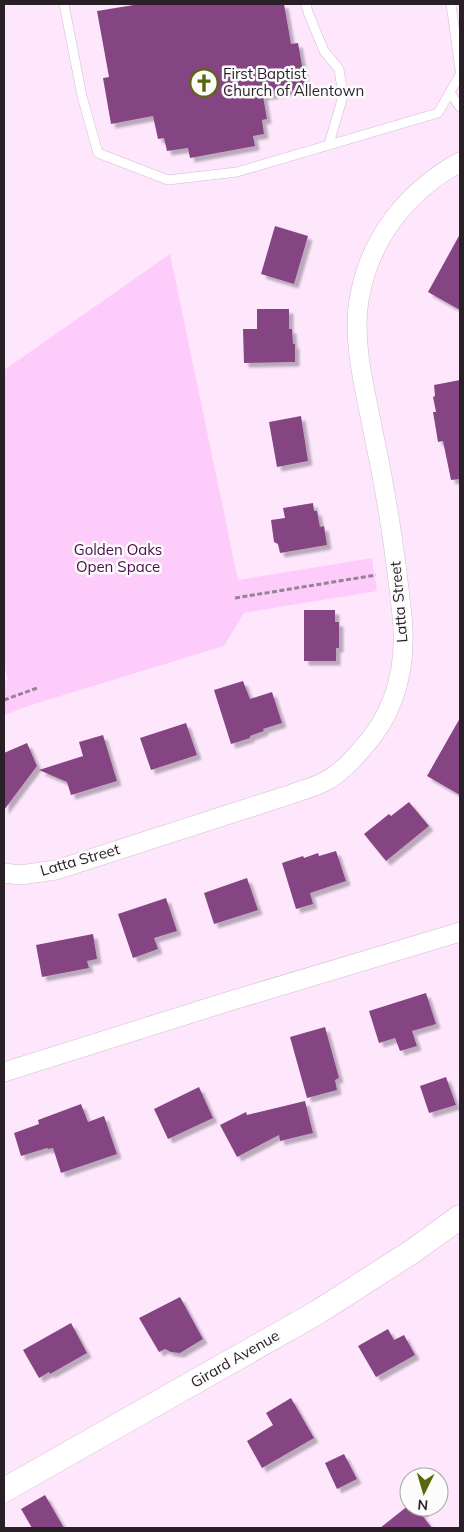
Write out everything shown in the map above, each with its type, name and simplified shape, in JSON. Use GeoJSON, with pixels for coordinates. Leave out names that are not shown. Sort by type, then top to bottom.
{"type":"FeatureCollection","features":[{"type":"Feature","properties":{"kind":"street","name":"Latta Street"},"geometry":{"type":"LineString","coordinates":[[4,873],[20,875],[56,870],[292,794],[325,781],[350,763],[371,740],[388,714],[395,696],[402,659],[403,629],[397,572],[378,453],[361,370],[358,324],[359,300],[369,263],[382,235],[404,204],[430,181],[460,162]]}},
{"type":"Feature","properties":{"kind":"street"},"geometry":{"type":"LineString","coordinates":[[4,1072],[460,932]]}},
{"type":"Feature","properties":{"kind":"street","name":"Girard Avenue"},"geometry":{"type":"LineString","coordinates":[[4,1490],[318,1312],[390,1267],[460,1217]]}},
{"type":"Feature","properties":{"kind":"lane"},"geometry":{"type":"LineString","coordinates":[[64,4],[82,96],[98,153],[168,180],[237,172],[438,113],[460,75]]}},
{"type":"Feature","properties":{"kind":"lane"},"geometry":{"type":"LineString","coordinates":[[306,4],[324,51],[339,69],[343,96],[329,144]]}},
{"type":"Feature","properties":{"kind":"lane"},"geometry":{"type":"LineString","coordinates":[[451,4],[460,70]]}},
{"type":"Feature","properties":{"kind":"lane"},"geometry":{"type":"LineString","coordinates":[[450,93],[460,107]]}},
{"type":"Feature","properties":{"kind":"path"},"geometry":{"type":"LineString","coordinates":[[235,598],[397,572]]}},
{"type":"Feature","properties":{"kind":"path"},"geometry":{"type":"LineString","coordinates":[[4,700],[37,688]]}},
{"type":"Feature","properties":{"kind":"green space","name":"Golden Oaks Open Space"},"geometry":{"type":"Polygon","coordinates":[[[170,254],[238,580],[372,558],[377,591],[244,613],[224,646],[34,704],[4,715],[4,681],[8,680],[4,665],[4,370],[170,254]]]}},
{"type":"Feature","properties":{"kind":"building","name":"First Baptist Church of Allentown"},"geometry":{"type":"Polygon","coordinates":[[[140,4],[284,4],[291,44],[298,43],[306,88],[263,96],[267,119],[262,120],[264,134],[253,136],[255,146],[190,158],[188,148],[167,151],[164,138],[158,139],[153,116],[111,124],[103,78],[109,77],[97,11],[140,4]]]}},
{"type":"Feature","properties":{"kind":"building"},"geometry":{"type":"Polygon","coordinates":[[[275,226],[308,236],[294,284],[261,274],[275,226]]]}},
{"type":"Feature","properties":{"kind":"building"},"geometry":{"type":"Polygon","coordinates":[[[460,234],[460,310],[428,292],[460,234]]]}},
{"type":"Feature","properties":{"kind":"building"},"geometry":{"type":"Polygon","coordinates":[[[257,309],[289,309],[289,329],[292,329],[293,344],[295,344],[295,362],[244,363],[243,329],[257,329],[257,309]]]}},
{"type":"Feature","properties":{"kind":"building"},"geometry":{"type":"Polygon","coordinates":[[[460,380],[460,479],[451,480],[443,441],[438,442],[433,412],[436,412],[433,397],[435,396],[434,385],[460,380]]]}},
{"type":"Feature","properties":{"kind":"building"},"geometry":{"type":"Polygon","coordinates":[[[301,416],[308,461],[277,467],[269,422],[301,416]]]}},
{"type":"Feature","properties":{"kind":"building"},"geometry":{"type":"Polygon","coordinates":[[[313,503],[314,511],[317,511],[320,527],[324,526],[327,545],[280,553],[278,544],[274,542],[271,520],[285,518],[283,508],[313,503]]]}},
{"type":"Feature","properties":{"kind":"building"},"geometry":{"type":"Polygon","coordinates":[[[304,610],[335,610],[335,622],[339,622],[339,648],[336,648],[336,661],[304,661],[304,610]]]}},
{"type":"Feature","properties":{"kind":"building"},"geometry":{"type":"Polygon","coordinates":[[[243,681],[250,699],[272,692],[282,723],[263,729],[264,731],[250,736],[250,738],[231,744],[214,690],[243,681]]]}},
{"type":"Feature","properties":{"kind":"building"},"geometry":{"type":"Polygon","coordinates":[[[460,718],[460,795],[427,776],[460,718]]]}},
{"type":"Feature","properties":{"kind":"building"},"geometry":{"type":"Polygon","coordinates":[[[186,723],[197,755],[151,770],[140,738],[186,723]]]}},
{"type":"Feature","properties":{"kind":"building"},"geometry":{"type":"Polygon","coordinates":[[[103,735],[117,781],[71,795],[67,782],[39,770],[83,756],[79,742],[103,735]]]}},
{"type":"Feature","properties":{"kind":"building"},"geometry":{"type":"Polygon","coordinates":[[[27,743],[37,766],[4,810],[4,753],[27,743]]]}},
{"type":"Feature","properties":{"kind":"building"},"geometry":{"type":"Polygon","coordinates":[[[409,802],[429,826],[386,861],[364,834],[389,814],[391,816],[409,802]]]}},
{"type":"Feature","properties":{"kind":"building"},"geometry":{"type":"Polygon","coordinates":[[[336,851],[346,881],[310,893],[313,904],[296,909],[282,863],[303,856],[304,858],[318,853],[319,856],[336,851]]]}},
{"type":"Feature","properties":{"kind":"building"},"geometry":{"type":"Polygon","coordinates":[[[247,878],[258,910],[214,924],[204,893],[247,878]]]}},
{"type":"Feature","properties":{"kind":"building"},"geometry":{"type":"Polygon","coordinates":[[[166,898],[177,931],[154,938],[158,949],[133,958],[118,914],[166,898]]]}},
{"type":"Feature","properties":{"kind":"building"},"geometry":{"type":"Polygon","coordinates":[[[93,934],[97,959],[87,961],[89,968],[42,977],[36,945],[93,934]]]}},
{"type":"Feature","properties":{"kind":"building"},"geometry":{"type":"Polygon","coordinates":[[[426,993],[436,1024],[412,1031],[417,1046],[400,1051],[395,1038],[379,1043],[369,1011],[426,993]]]}},
{"type":"Feature","properties":{"kind":"building"},"geometry":{"type":"Polygon","coordinates":[[[325,1027],[339,1078],[335,1080],[337,1090],[307,1098],[290,1037],[325,1027]]]}},
{"type":"Feature","properties":{"kind":"building"},"geometry":{"type":"Polygon","coordinates":[[[446,1077],[456,1105],[429,1113],[420,1086],[446,1077]]]}},
{"type":"Feature","properties":{"kind":"building"},"geometry":{"type":"Polygon","coordinates":[[[199,1087],[213,1118],[168,1139],[154,1109],[199,1087]]]}},
{"type":"Feature","properties":{"kind":"building"},"geometry":{"type":"Polygon","coordinates":[[[305,1101],[313,1133],[280,1141],[279,1135],[237,1157],[220,1125],[246,1112],[247,1115],[305,1101]]]}},
{"type":"Feature","properties":{"kind":"building"},"geometry":{"type":"Polygon","coordinates":[[[81,1104],[88,1122],[104,1116],[117,1154],[61,1173],[53,1148],[21,1156],[14,1133],[39,1124],[38,1120],[81,1104]]]}},
{"type":"Feature","properties":{"kind":"building"},"geometry":{"type":"Polygon","coordinates":[[[180,1297],[203,1339],[180,1353],[165,1349],[159,1352],[139,1318],[180,1297]]]}},
{"type":"Feature","properties":{"kind":"building"},"geometry":{"type":"Polygon","coordinates":[[[71,1323],[87,1353],[50,1374],[49,1372],[39,1378],[23,1350],[71,1323]]]}},
{"type":"Feature","properties":{"kind":"building"},"geometry":{"type":"Polygon","coordinates":[[[388,1329],[394,1340],[404,1335],[415,1355],[376,1377],[358,1346],[388,1329]]]}},
{"type":"Feature","properties":{"kind":"building"},"geometry":{"type":"Polygon","coordinates":[[[291,1398],[314,1438],[262,1468],[247,1441],[273,1425],[266,1413],[291,1398]]]}},
{"type":"Feature","properties":{"kind":"building"},"geometry":{"type":"Polygon","coordinates":[[[344,1454],[357,1479],[337,1489],[325,1463],[344,1454]]]}},
{"type":"Feature","properties":{"kind":"building"},"geometry":{"type":"Polygon","coordinates":[[[45,1495],[64,1528],[32,1528],[21,1509],[45,1495]]]}},
{"type":"Feature","properties":{"kind":"building"},"geometry":{"type":"Polygon","coordinates":[[[399,1513],[399,1517],[423,1517],[432,1528],[380,1528],[399,1513]]]}},
{"type":"Feature","properties":{"kind":"place","name":"First Baptist Church of Allentown"},"geometry":{"type":"Point","coordinates":[204,83]}}]}
